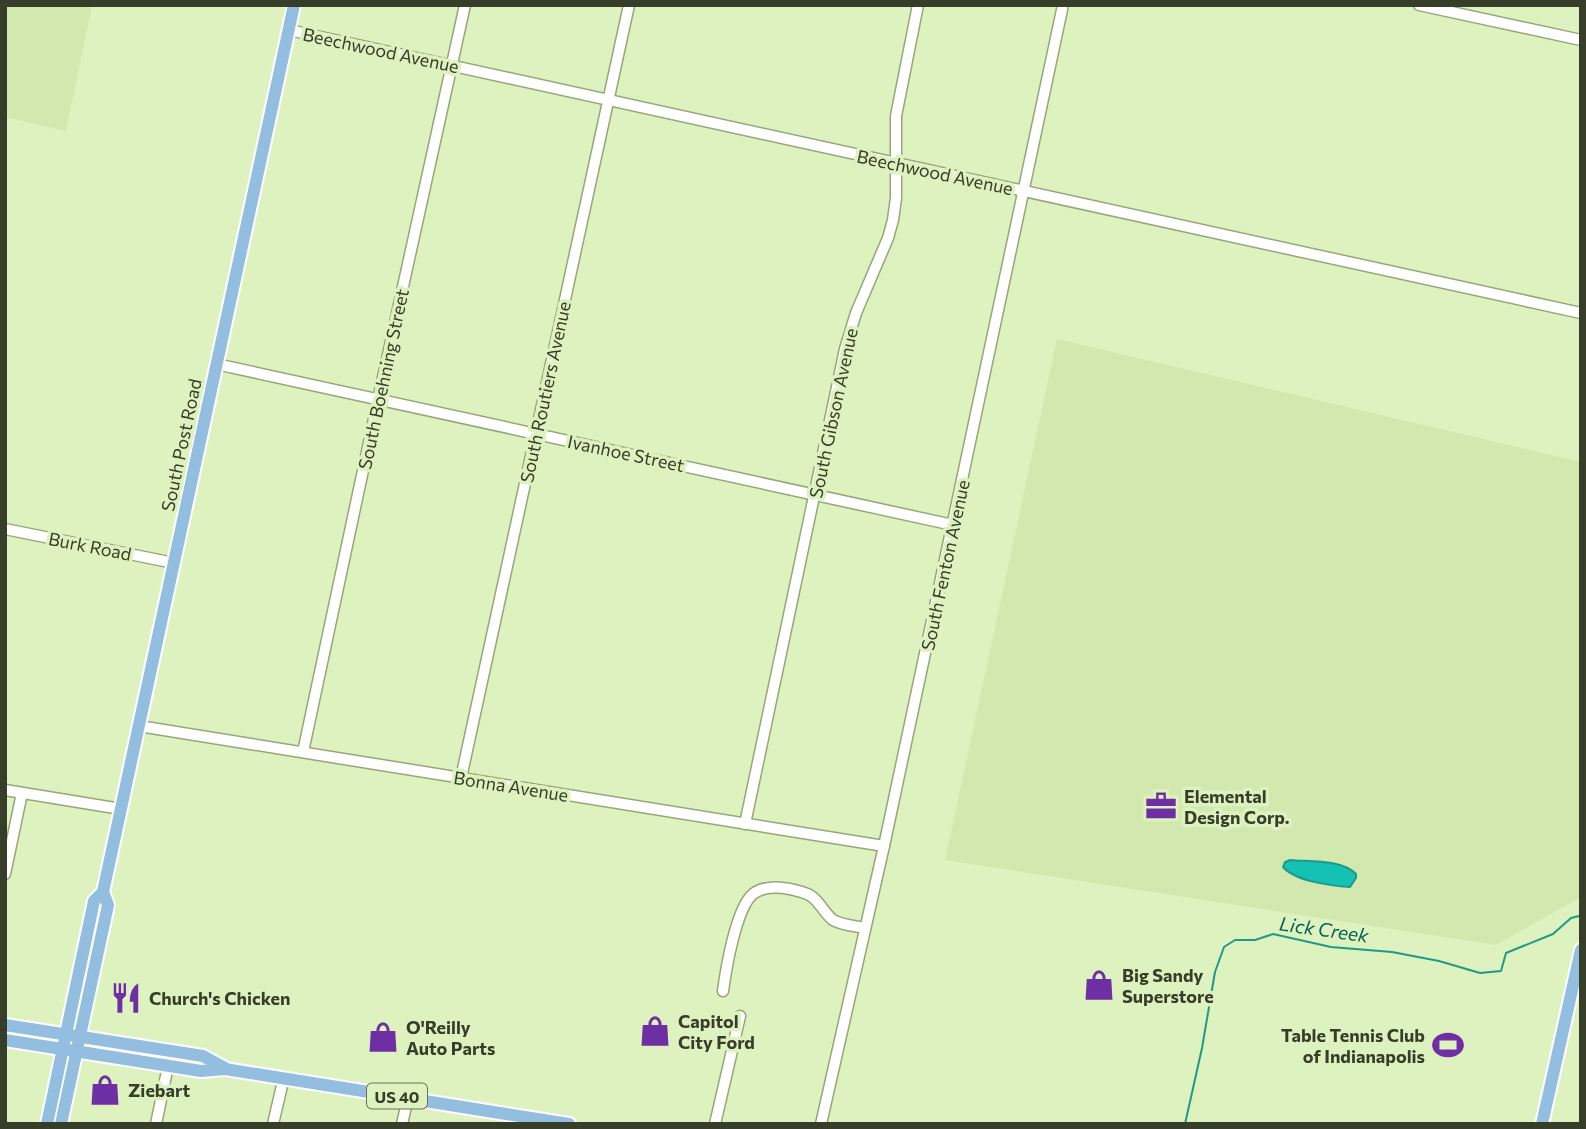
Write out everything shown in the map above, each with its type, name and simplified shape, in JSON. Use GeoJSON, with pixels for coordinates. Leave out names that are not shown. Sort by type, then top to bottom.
{"type":"FeatureCollection","features":[{"type":"Feature","properties":{"kind":"main road","name":"South Post Road"},"geometry":{"type":"LineString","coordinates":[[74,1043],[91,946],[87,937],[94,901],[103,892],[295,5]]}},
{"type":"Feature","properties":{"kind":"main road","name":"South Post Road"},"geometry":{"type":"LineString","coordinates":[[74,1043],[108,905],[103,892]]}},
{"type":"Feature","properties":{"kind":"main road"},"geometry":{"type":"LineString","coordinates":[[1542,1124],[1581,950]]}},
{"type":"Feature","properties":{"kind":"main road","name":"US 40"},"geometry":{"type":"LineString","coordinates":[[6,1024],[168,1066],[201,1071],[225,1069],[284,1077],[533,1121],[569,1124]]}},
{"type":"Feature","properties":{"kind":"main road","name":"US 40"},"geometry":{"type":"LineString","coordinates":[[5,1040],[74,1043],[203,1056],[225,1069]]}},
{"type":"Feature","properties":{"kind":"main road"},"geometry":{"type":"LineString","coordinates":[[47,1124],[74,1043]]}},
{"type":"Feature","properties":{"kind":"main road"},"geometry":{"type":"LineString","coordinates":[[61,1124],[74,1043]]}},
{"type":"Feature","properties":{"kind":"street","name":"South Boehning Street"},"geometry":{"type":"LineString","coordinates":[[303,752],[465,5]]}},
{"type":"Feature","properties":{"kind":"street","name":"South Routiers Avenue"},"geometry":{"type":"LineString","coordinates":[[461,778],[629,5]]}},
{"type":"Feature","properties":{"kind":"street","name":"South Gibson Avenue"},"geometry":{"type":"LineString","coordinates":[[745,824],[848,337],[893,223],[897,109],[918,5]]}},
{"type":"Feature","properties":{"kind":"street","name":"South Fenton Avenue"},"geometry":{"type":"LineString","coordinates":[[821,1124],[884,846],[1063,5]]}},
{"type":"Feature","properties":{"kind":"street"},"geometry":{"type":"LineString","coordinates":[[1419,5],[1581,40]]}},
{"type":"Feature","properties":{"kind":"street","name":"Beechwood Avenue"},"geometry":{"type":"LineString","coordinates":[[289,30],[1581,313]]}},
{"type":"Feature","properties":{"kind":"street","name":"Ivanhoe Street"},"geometry":{"type":"LineString","coordinates":[[216,364],[953,525]]}},
{"type":"Feature","properties":{"kind":"street","name":"Burk Road"},"geometry":{"type":"LineString","coordinates":[[5,530],[174,564]]}},
{"type":"Feature","properties":{"kind":"street","name":"Bonna Avenue"},"geometry":{"type":"LineString","coordinates":[[139,726],[884,846]]}},
{"type":"Feature","properties":{"kind":"street"},"geometry":{"type":"LineString","coordinates":[[5,790],[121,809]]}},
{"type":"Feature","properties":{"kind":"street"},"geometry":{"type":"LineString","coordinates":[[5,874],[22,793]]}},
{"type":"Feature","properties":{"kind":"street"},"geometry":{"type":"LineString","coordinates":[[723,992],[725,972],[737,925],[747,902],[758,891],[771,887],[807,893],[834,920],[865,928]]}},
{"type":"Feature","properties":{"kind":"street"},"geometry":{"type":"LineString","coordinates":[[715,1124],[740,1016]]}},
{"type":"Feature","properties":{"kind":"street"},"geometry":{"type":"LineString","coordinates":[[156,1124],[168,1066]]}},
{"type":"Feature","properties":{"kind":"street"},"geometry":{"type":"LineString","coordinates":[[273,1124],[284,1077]]}},
{"type":"Feature","properties":{"kind":"street"},"geometry":{"type":"LineString","coordinates":[[402,1124],[408,1098]]}},
{"type":"Feature","properties":{"kind":"shaded area"},"geometry":{"type":"Polygon","coordinates":[[[5,5],[92,5],[66,131],[5,117],[5,5]]]}},
{"type":"Feature","properties":{"kind":"shaded area"},"geometry":{"type":"Polygon","coordinates":[[[1057,339],[1581,462],[1579,898],[1496,945],[945,860],[1057,339]]]}},
{"type":"Feature","properties":{"kind":"water"},"geometry":{"type":"Polygon","coordinates":[[[1290,860],[1342,866],[1356,874],[1356,878],[1350,887],[1314,882],[1296,876],[1283,867],[1285,862],[1290,860]]]}},
{"type":"Feature","properties":{"kind":"waterway","name":"Lick Creek"},"geometry":{"type":"LineString","coordinates":[[1185,1124],[1215,972],[1224,947],[1235,940],[1255,940],[1273,934],[1331,947],[1392,952],[1439,961],[1480,973],[1501,971],[1506,953],[1553,934],[1571,918],[1579,916]]}},
{"type":"Feature","properties":{"kind":"place","name":"Elemental Design Corp."},"geometry":{"type":"Point","coordinates":[1161,806]}},
{"type":"Feature","properties":{"kind":"place","name":"Big Sandy Superstore"},"geometry":{"type":"Point","coordinates":[1099,985]}},
{"type":"Feature","properties":{"kind":"place","name":"Church's Chicken"},"geometry":{"type":"Point","coordinates":[126,998]}},
{"type":"Feature","properties":{"kind":"place","name":"Capitol City Ford"},"geometry":{"type":"Point","coordinates":[655,1031]}},
{"type":"Feature","properties":{"kind":"place","name":"O'Reilly Auto Parts"},"geometry":{"type":"Point","coordinates":[383,1037]}},
{"type":"Feature","properties":{"kind":"place","name":"Table Tennis Club of Indianapolis"},"geometry":{"type":"Point","coordinates":[1448,1045]}},
{"type":"Feature","properties":{"kind":"place","name":"Ziebart"},"geometry":{"type":"Point","coordinates":[105,1090]}}]}
